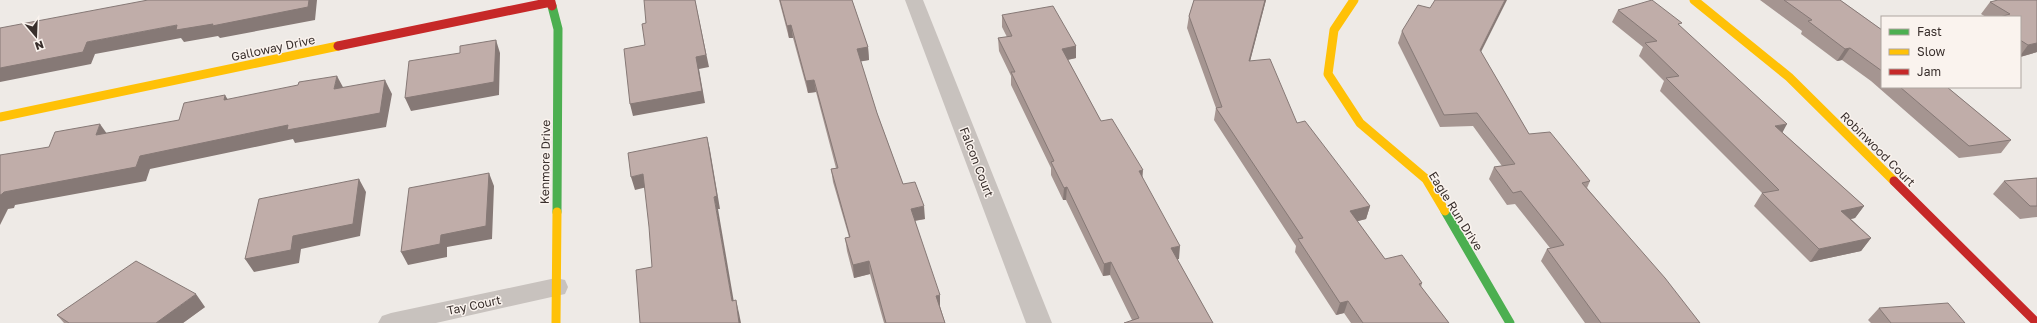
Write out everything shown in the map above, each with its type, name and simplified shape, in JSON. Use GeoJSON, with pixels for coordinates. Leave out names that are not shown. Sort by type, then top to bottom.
{"type":"FeatureCollection","features":[{"type":"Feature","properties":{"kind":"street","name":"Falcon Court"},"geometry":{"type":"LineString","coordinates":[[914,0],[1039,323]]}},
{"type":"Feature","properties":{"kind":"street","name":"Eagle Run Drive"},"geometry":{"type":"LineString","coordinates":[[1354,0],[1334,30],[1328,74],[1360,123],[1426,179],[1510,323]]}},
{"type":"Feature","properties":{"kind":"street","name":"Robinwood Court"},"geometry":{"type":"LineString","coordinates":[[1694,0],[1789,77],[2037,323]]}},
{"type":"Feature","properties":{"kind":"street","name":"Galloway Drive"},"geometry":{"type":"LineString","coordinates":[[0,117],[551,2]]}},
{"type":"Feature","properties":{"kind":"street","name":"Kenmore Drive"},"geometry":{"type":"LineString","coordinates":[[551,2],[558,29],[556,323]]}},
{"type":"Feature","properties":{"kind":"street","name":"Tay Court"},"geometry":{"type":"LineString","coordinates":[[391,323],[556,287]]}},
{"type":"Feature","properties":{"kind":"building"},"geometry":{"type":"Polygon","coordinates":[[[148,0],[309,0],[308,7],[212,26],[213,24],[176,30],[177,25],[87,42],[83,52],[0,68],[0,28],[148,0]]]}},
{"type":"Feature","properties":{"kind":"building"},"geometry":{"type":"Polygon","coordinates":[[[644,0],[695,0],[706,55],[696,57],[702,91],[630,104],[624,49],[645,45],[642,24],[646,23],[644,0]]]}},
{"type":"Feature","properties":{"kind":"building"},"geometry":{"type":"Polygon","coordinates":[[[780,0],[852,0],[868,47],[857,49],[877,113],[903,184],[915,182],[924,206],[911,209],[940,295],[936,296],[945,323],[886,323],[869,261],[853,265],[845,238],[850,237],[831,169],[838,168],[814,80],[806,81],[791,25],[787,26],[780,0]]]}},
{"type":"Feature","properties":{"kind":"building"},"geometry":{"type":"Polygon","coordinates":[[[1194,0],[1265,0],[1249,61],[1270,59],[1297,123],[1305,121],[1370,206],[1350,211],[1385,259],[1402,255],[1422,283],[1419,284],[1449,323],[1363,323],[1348,301],[1340,303],[1298,239],[1303,238],[1216,108],[1222,107],[1189,16],[1194,0]]]}},
{"type":"Feature","properties":{"kind":"building"},"geometry":{"type":"Polygon","coordinates":[[[1435,0],[1505,0],[1480,50],[1529,134],[1550,132],[1590,181],[1582,183],[1665,278],[1700,323],[1601,323],[1547,249],[1564,245],[1521,191],[1513,193],[1494,167],[1515,164],[1477,113],[1444,115],[1402,31],[1418,5],[1430,8],[1435,0]]]}},
{"type":"Feature","properties":{"kind":"building"},"geometry":{"type":"Polygon","coordinates":[[[1652,0],[1682,23],[1678,24],[1787,124],[1775,126],[1864,206],[1841,211],[1871,238],[1819,249],[1762,193],[1779,190],[1666,78],[1679,76],[1645,43],[1657,41],[1618,10],[1652,0]]]}},
{"type":"Feature","properties":{"kind":"building"},"geometry":{"type":"Polygon","coordinates":[[[1784,0],[1840,0],[1881,29],[1881,70],[1850,48],[1845,49],[1808,21],[1812,20],[1784,0]]]}},
{"type":"Feature","properties":{"kind":"building"},"geometry":{"type":"Polygon","coordinates":[[[1998,0],[2037,0],[2037,43],[2028,45],[2021,41],[2021,16],[2003,16],[2010,14],[1990,2],[1998,0]]]}},
{"type":"Feature","properties":{"kind":"building"},"geometry":{"type":"Polygon","coordinates":[[[1053,6],[1076,46],[1062,49],[1101,121],[1112,119],[1143,170],[1139,171],[1180,246],[1171,248],[1213,323],[1124,323],[1139,318],[1111,262],[1104,264],[1067,187],[1064,188],[1051,162],[1054,161],[1011,72],[1015,72],[998,38],[1012,36],[1002,15],[1053,6]]]}},
{"type":"Feature","properties":{"kind":"building"},"geometry":{"type":"Polygon","coordinates":[[[496,40],[494,82],[405,98],[409,61],[460,53],[460,46],[496,40]]]}},
{"type":"Feature","properties":{"kind":"building"},"geometry":{"type":"Polygon","coordinates":[[[337,76],[334,89],[385,80],[380,113],[287,130],[288,125],[140,156],[136,167],[4,192],[0,195],[0,155],[49,147],[55,132],[100,124],[96,135],[179,120],[184,103],[225,95],[224,100],[298,85],[299,82],[337,76]]]}},
{"type":"Feature","properties":{"kind":"building"},"geometry":{"type":"Polygon","coordinates":[[[1901,88],[1948,88],[2011,140],[1969,146],[1901,88]]]}},
{"type":"Feature","properties":{"kind":"building"},"geometry":{"type":"Polygon","coordinates":[[[707,137],[717,196],[714,197],[732,301],[736,300],[739,323],[640,323],[636,270],[652,267],[643,174],[631,177],[628,153],[707,137]]]}},
{"type":"Feature","properties":{"kind":"building"},"geometry":{"type":"Polygon","coordinates":[[[489,173],[486,226],[441,235],[440,244],[401,252],[409,188],[489,173]]]}},
{"type":"Feature","properties":{"kind":"building"},"geometry":{"type":"Polygon","coordinates":[[[2037,178],[2037,206],[2030,206],[2004,181],[2037,178]]]}},
{"type":"Feature","properties":{"kind":"building"},"geometry":{"type":"Polygon","coordinates":[[[359,179],[353,224],[293,236],[291,250],[245,259],[259,199],[359,179]]]}},
{"type":"Feature","properties":{"kind":"building"},"geometry":{"type":"Polygon","coordinates":[[[136,261],[196,294],[156,323],[69,323],[57,315],[136,261]]]}},
{"type":"Feature","properties":{"kind":"building"},"geometry":{"type":"Polygon","coordinates":[[[1948,303],[1965,323],[1891,323],[1879,308],[1948,303]]]}},
{"type":"Feature","properties":{"kind":"traffic: fast"},"geometry":{"type":"LineString","coordinates":[[552,6],[558,29],[557,212]]}},
{"type":"Feature","properties":{"kind":"traffic: fast"},"geometry":{"type":"LineString","coordinates":[[1445,211],[1510,323]]}},
{"type":"Feature","properties":{"kind":"traffic: slow"},"geometry":{"type":"LineString","coordinates":[[1354,0],[1334,30],[1328,74],[1360,123],[1426,179],[1445,211]]}},
{"type":"Feature","properties":{"kind":"traffic: slow"},"geometry":{"type":"LineString","coordinates":[[1694,0],[1789,77],[1894,181]]}},
{"type":"Feature","properties":{"kind":"traffic: slow"},"geometry":{"type":"LineString","coordinates":[[0,117],[338,46]]}},
{"type":"Feature","properties":{"kind":"traffic: slow"},"geometry":{"type":"LineString","coordinates":[[556,323],[557,212]]}},
{"type":"Feature","properties":{"kind":"traffic: jam"},"geometry":{"type":"LineString","coordinates":[[338,46],[551,2],[552,6]]}},
{"type":"Feature","properties":{"kind":"traffic: jam"},"geometry":{"type":"LineString","coordinates":[[1894,181],[2037,323]]}}]}
